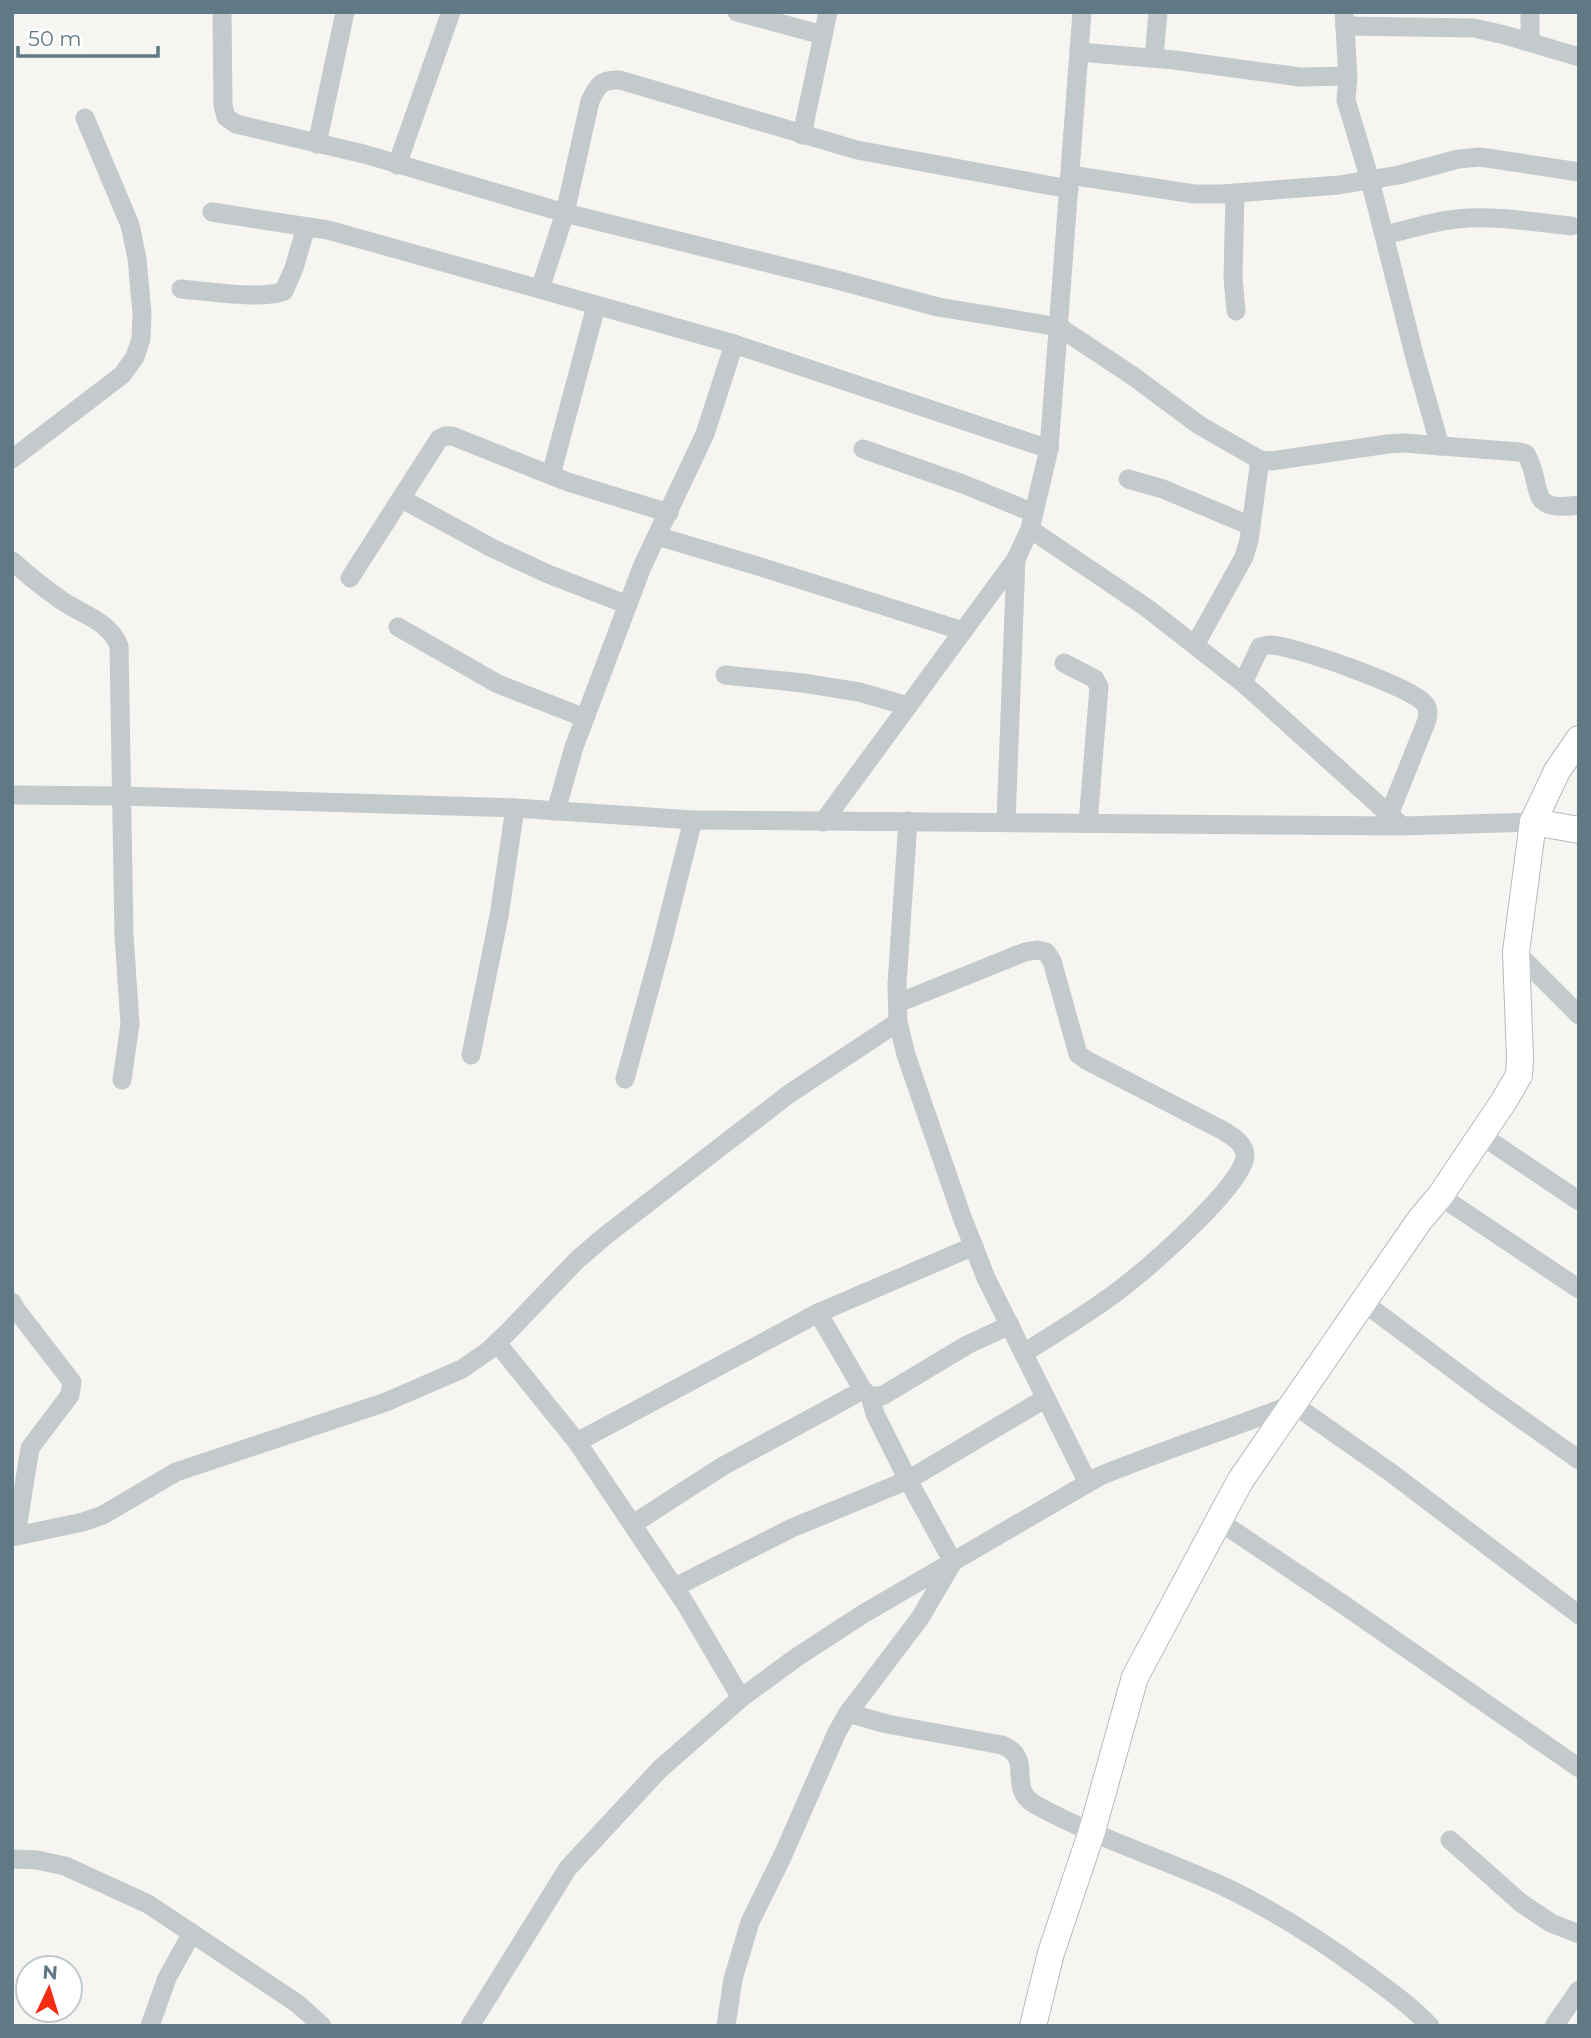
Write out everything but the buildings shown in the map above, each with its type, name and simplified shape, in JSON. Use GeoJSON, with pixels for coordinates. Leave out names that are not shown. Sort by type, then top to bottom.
{"type":"FeatureCollection","features":[{"type":"Feature","properties":{"kind":"street"},"geometry":{"type":"LineString","coordinates":[[222,12],[223,104],[226,117],[236,124],[364,154],[565,213],[824,276],[938,307],[1059,327],[1133,376],[1199,425],[1261,460],[1271,461],[1388,444],[1508,451],[1526,454],[1538,495],[1545,504],[1552,507],[1579,505]]}},
{"type":"Feature","properties":{"kind":"street"},"geometry":{"type":"LineString","coordinates":[[317,144],[345,12]]}},
{"type":"Feature","properties":{"kind":"street"},"geometry":{"type":"LineString","coordinates":[[397,164],[451,12]]}},
{"type":"Feature","properties":{"kind":"street"},"geometry":{"type":"LineString","coordinates":[[737,12],[823,35]]}},
{"type":"Feature","properties":{"kind":"street"},"geometry":{"type":"LineString","coordinates":[[802,135],[828,12]]}},
{"type":"Feature","properties":{"kind":"street"},"geometry":{"type":"LineString","coordinates":[[823,822],[1016,559],[1032,521],[1049,449],[1082,12]]}},
{"type":"Feature","properties":{"kind":"street"},"geometry":{"type":"LineString","coordinates":[[1154,58],[1158,12]]}},
{"type":"Feature","properties":{"kind":"street"},"geometry":{"type":"LineString","coordinates":[[1530,12],[1530,42]]}},
{"type":"Feature","properties":{"kind":"street"},"geometry":{"type":"LineString","coordinates":[[1440,446],[1370,180],[1346,100],[1348,76],[1345,19],[1410,20],[1474,28],[1579,57]]}},
{"type":"Feature","properties":{"kind":"street"},"geometry":{"type":"LineString","coordinates":[[1079,52],[1154,58],[1300,77],[1348,76]]}},
{"type":"Feature","properties":{"kind":"street"},"geometry":{"type":"LineString","coordinates":[[540,289],[565,213],[590,101],[598,86],[608,79],[621,80],[857,150],[1070,182],[1194,194],[1339,185],[1399,175],[1458,159],[1480,157],[1579,172]]}},
{"type":"Feature","properties":{"kind":"street"},"geometry":{"type":"LineString","coordinates":[[12,459],[122,375],[135,357],[141,340],[142,314],[137,258],[130,225],[86,118]]}},
{"type":"Feature","properties":{"kind":"street"},"geometry":{"type":"LineString","coordinates":[[1235,193],[1233,278],[1236,311]]}},
{"type":"Feature","properties":{"kind":"street"},"geometry":{"type":"LineString","coordinates":[[212,212],[328,230],[540,289],[734,344],[1049,449]]}},
{"type":"Feature","properties":{"kind":"street"},"geometry":{"type":"LineString","coordinates":[[1384,235],[1471,218],[1571,226]]}},
{"type":"Feature","properties":{"kind":"street"},"geometry":{"type":"LineString","coordinates":[[181,289],[257,294],[277,294],[284,291],[306,226]]}},
{"type":"Feature","properties":{"kind":"street"},"geometry":{"type":"LineString","coordinates":[[551,475],[596,306]]}},
{"type":"Feature","properties":{"kind":"street"},"geometry":{"type":"LineString","coordinates":[[556,811],[567,767],[642,567],[705,434],[734,344]]}},
{"type":"Feature","properties":{"kind":"street"},"geometry":{"type":"LineString","coordinates":[[349,579],[439,439],[445,436],[452,436],[551,475],[669,513]]}},
{"type":"Feature","properties":{"kind":"street"},"geometry":{"type":"LineString","coordinates":[[863,449],[963,485],[1032,521],[1243,684],[1396,820]]}},
{"type":"Feature","properties":{"kind":"street"},"geometry":{"type":"LineString","coordinates":[[1195,645],[1244,557],[1261,460]]}},
{"type":"Feature","properties":{"kind":"street"},"geometry":{"type":"LineString","coordinates":[[1128,479],[1163,489],[1251,526]]}},
{"type":"Feature","properties":{"kind":"street"},"geometry":{"type":"LineString","coordinates":[[402,499],[492,548],[548,574],[628,605]]}},
{"type":"Feature","properties":{"kind":"street"},"geometry":{"type":"LineString","coordinates":[[657,536],[964,631]]}},
{"type":"Feature","properties":{"kind":"street"},"geometry":{"type":"LineString","coordinates":[[1006,822],[1016,559]]}},
{"type":"Feature","properties":{"kind":"street"},"geometry":{"type":"LineString","coordinates":[[12,561],[64,601],[107,627],[115,636],[118,646],[124,935],[130,1024],[122,1080]]}},
{"type":"Feature","properties":{"kind":"street"},"geometry":{"type":"LineString","coordinates":[[398,627],[498,684],[585,718]]}},
{"type":"Feature","properties":{"kind":"street"},"geometry":{"type":"LineString","coordinates":[[1243,684],[1260,646],[1269,644],[1349,667],[1425,703],[1428,710],[1427,720],[1396,820]]}},
{"type":"Feature","properties":{"kind":"street"},"geometry":{"type":"LineString","coordinates":[[1064,663],[1095,679],[1099,687],[1088,823]]}},
{"type":"Feature","properties":{"kind":"street"},"geometry":{"type":"LineString","coordinates":[[725,675],[848,690],[908,706]]}},
{"type":"Feature","properties":{"kind":"street"},"geometry":{"type":"LineString","coordinates":[[1033,2026],[1051,1953],[1092,1831],[1135,1677],[1240,1481],[1419,1222],[1440,1196],[1519,1075],[1516,952],[1533,822],[1558,771],[1579,739]]}},
{"type":"Feature","properties":{"kind":"street"},"geometry":{"type":"LineString","coordinates":[[12,795],[515,808],[693,820],[1088,823],[1396,820],[1533,822],[1579,830]]}},
{"type":"Feature","properties":{"kind":"street"},"geometry":{"type":"LineString","coordinates":[[471,1055],[499,916],[515,808]]}},
{"type":"Feature","properties":{"kind":"street"},"geometry":{"type":"LineString","coordinates":[[625,1079],[693,820]]}},
{"type":"Feature","properties":{"kind":"street"},"geometry":{"type":"LineString","coordinates":[[908,821],[897,984],[898,1013],[906,1055],[986,1278],[1088,1483]]}},
{"type":"Feature","properties":{"kind":"street"},"geometry":{"type":"LineString","coordinates":[[12,1301],[72,1382],[70,1395],[30,1448],[14,1536],[83,1522],[103,1515],[176,1472],[386,1402],[462,1369],[497,1343],[577,1260],[605,1236],[898,1013],[1025,952],[1037,950],[1046,952],[1052,961],[1079,1054],[1224,1131],[1241,1144],[1245,1154],[1242,1167],[1224,1193],[1166,1251],[1125,1286],[1024,1353]]}},
{"type":"Feature","properties":{"kind":"street"},"geometry":{"type":"LineString","coordinates":[[1516,952],[1579,1015]]}},
{"type":"Feature","properties":{"kind":"street"},"geometry":{"type":"LineString","coordinates":[[1481,1135],[1579,1201]]}},
{"type":"Feature","properties":{"kind":"street"},"geometry":{"type":"LineString","coordinates":[[1440,1196],[1579,1289]]}},
{"type":"Feature","properties":{"kind":"street"},"geometry":{"type":"LineString","coordinates":[[577,1442],[818,1313],[974,1246]]}},
{"type":"Feature","properties":{"kind":"street"},"geometry":{"type":"LineString","coordinates":[[1363,1302],[1579,1460]]}},
{"type":"Feature","properties":{"kind":"street"},"geometry":{"type":"LineString","coordinates":[[818,1313],[866,1393],[908,1480],[953,1562]]}},
{"type":"Feature","properties":{"kind":"street"},"geometry":{"type":"LineString","coordinates":[[633,1524],[723,1466],[866,1393],[882,1396],[967,1345],[1010,1325]]}},
{"type":"Feature","properties":{"kind":"street"},"geometry":{"type":"LineString","coordinates":[[497,1343],[577,1442],[675,1587],[741,1698]]}},
{"type":"Feature","properties":{"kind":"street"},"geometry":{"type":"LineString","coordinates":[[675,1587],[792,1528],[908,1480],[1046,1398]]}},
{"type":"Feature","properties":{"kind":"street"},"geometry":{"type":"LineString","coordinates":[[470,2026],[568,1868],[619,1810],[660,1769],[741,1698],[863,1614],[1088,1483],[1140,1460],[1293,1404]]}},
{"type":"Feature","properties":{"kind":"street"},"geometry":{"type":"LineString","coordinates":[[1293,1404],[1390,1472],[1579,1615]]}},
{"type":"Feature","properties":{"kind":"street"},"geometry":{"type":"LineString","coordinates":[[1219,1521],[1579,1768]]}},
{"type":"Feature","properties":{"kind":"street"},"geometry":{"type":"LineString","coordinates":[[723,2023],[750,1922],[783,1855],[837,1732],[848,1713],[919,1618],[953,1562]]}},
{"type":"Feature","properties":{"kind":"street"},"geometry":{"type":"LineString","coordinates":[[848,1713],[887,1724],[1013,1749],[1018,1757],[1021,1789],[1033,1804],[1228,1889],[1287,1920],[1331,1948],[1412,2007],[1430,2026]]}},
{"type":"Feature","properties":{"kind":"street"},"geometry":{"type":"LineString","coordinates":[[1450,1840],[1521,1903],[1551,1923],[1579,1934]]}},
{"type":"Feature","properties":{"kind":"street"},"geometry":{"type":"LineString","coordinates":[[12,1860],[37,1860],[65,1866],[148,1904],[298,2004],[322,2026]]}},
{"type":"Feature","properties":{"kind":"street"},"geometry":{"type":"LineString","coordinates":[[150,2026],[167,1978],[192,1933]]}},
{"type":"Feature","properties":{"kind":"street"},"geometry":{"type":"LineString","coordinates":[[1554,2026],[1579,1990]]}}]}
